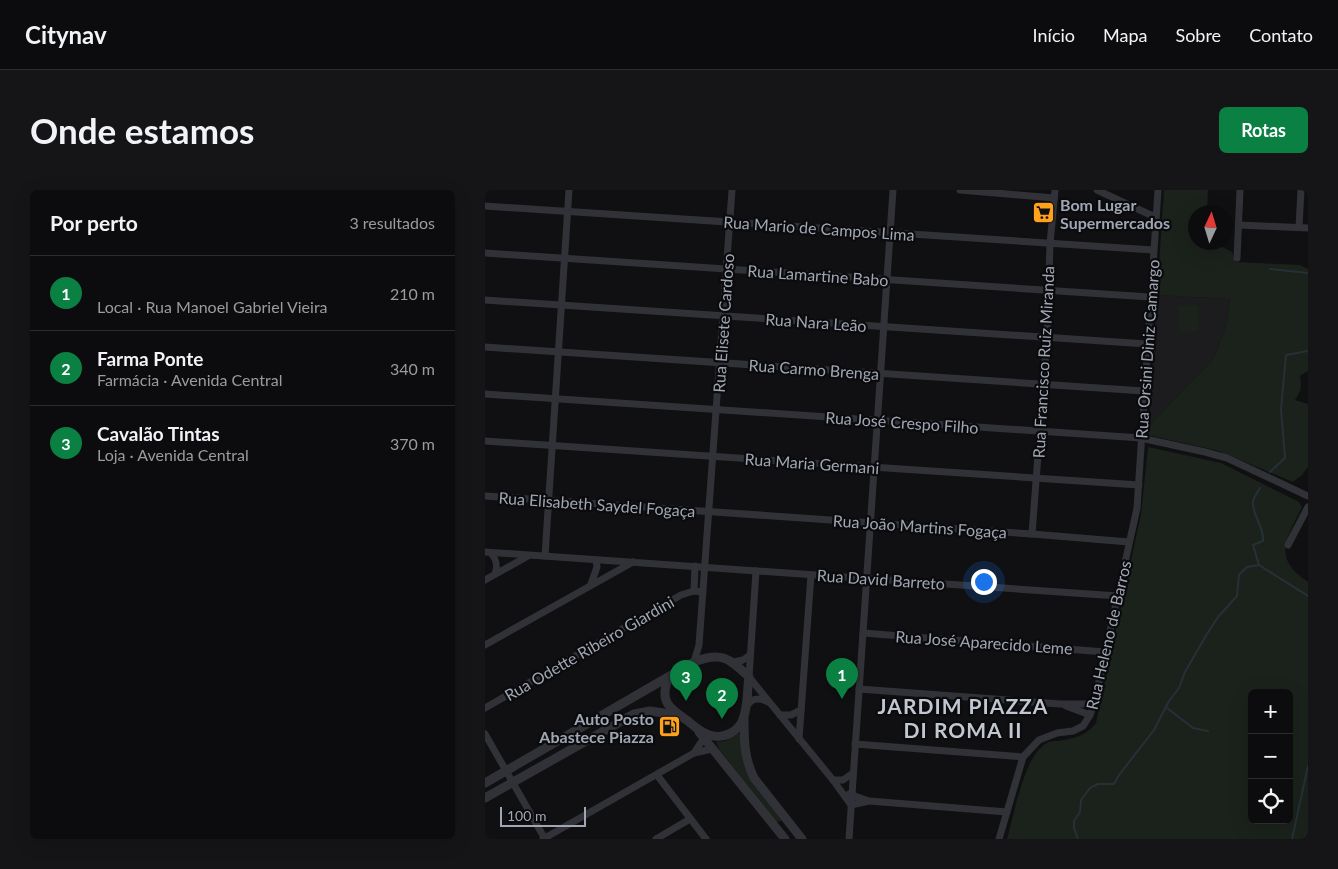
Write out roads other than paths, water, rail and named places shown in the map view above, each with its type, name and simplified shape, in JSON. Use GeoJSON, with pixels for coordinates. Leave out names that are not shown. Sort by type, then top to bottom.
{"type":"FeatureCollection","features":[{"type":"Feature","properties":{"kind":"street"},"geometry":{"type":"LineString","coordinates":[[545,556],[569,190]]}},
{"type":"Feature","properties":{"kind":"street","name":"Rua Elisete Cardoso"},"geometry":{"type":"LineString","coordinates":[[694,662],[699,645],[732,190]]}},
{"type":"Feature","properties":{"kind":"street"},"geometry":{"type":"LineString","coordinates":[[849,839],[893,190]]}},
{"type":"Feature","properties":{"kind":"street"},"geometry":{"type":"LineString","coordinates":[[960,190],[1055,194]]}},
{"type":"Feature","properties":{"kind":"street"},"geometry":{"type":"LineString","coordinates":[[1097,190],[1155,218]]}},
{"type":"Feature","properties":{"kind":"street","name":"Rua Orsini Diniz Camargo"},"geometry":{"type":"LineString","coordinates":[[1137,508],[1158,190]]}},
{"type":"Feature","properties":{"kind":"street"},"geometry":{"type":"LineString","coordinates":[[1237,258],[1240,190]]}},
{"type":"Feature","properties":{"kind":"street"},"geometry":{"type":"LineString","coordinates":[[1299,227],[1301,190]]}},
{"type":"Feature","properties":{"kind":"street","name":"Rua Francisco Ruiz Miranda"},"geometry":{"type":"LineString","coordinates":[[1032,534],[1047,337],[1050,244],[1055,194]]}},
{"type":"Feature","properties":{"kind":"street","name":"Rua Mario de Campos Lima"},"geometry":{"type":"LineString","coordinates":[[485,206],[1153,250]]}},
{"type":"Feature","properties":{"kind":"street"},"geometry":{"type":"LineString","coordinates":[[1239,225],[1308,228]]}},
{"type":"Feature","properties":{"kind":"street","name":"Rua Lamartine Babo"},"geometry":{"type":"LineString","coordinates":[[485,253],[1150,297]]}},
{"type":"Feature","properties":{"kind":"street","name":"Rua Nara Leão"},"geometry":{"type":"LineString","coordinates":[[485,300],[1147,344]]}},
{"type":"Feature","properties":{"kind":"street","name":"Rua Carmo Brenga"},"geometry":{"type":"LineString","coordinates":[[485,347],[1144,391]]}},
{"type":"Feature","properties":{"kind":"street","name":"Rua José Crespo Filho"},"geometry":{"type":"LineString","coordinates":[[485,394],[1141,438],[1227,458],[1308,496]]}},
{"type":"Feature","properties":{"kind":"street","name":"Rua Maria Germani"},"geometry":{"type":"LineString","coordinates":[[485,441],[1139,485]]}},
{"type":"Feature","properties":{"kind":"street","name":"Rua Elisabeth Saydel Fogaça"},"geometry":{"type":"LineString","coordinates":[[485,496],[709,511]]}},
{"type":"Feature","properties":{"kind":"street"},"geometry":{"type":"LineString","coordinates":[[1288,545],[1308,507]]}},
{"type":"Feature","properties":{"kind":"street","name":"Rua Heleno de Barros"},"geometry":{"type":"LineString","coordinates":[[999,839],[1023,757],[1039,740],[1047,736],[1078,729],[1083,726],[1090,715],[1137,508]]}},
{"type":"Feature","properties":{"kind":"street","name":"Rua João Martins Fogaça"},"geometry":{"type":"LineString","coordinates":[[709,511],[1129,542]]}},
{"type":"Feature","properties":{"kind":"street"},"geometry":{"type":"LineString","coordinates":[[488,553],[496,562],[495,574]]}},
{"type":"Feature","properties":{"kind":"street","name":"Rua David Barreto"},"geometry":{"type":"LineString","coordinates":[[488,553],[1118,596]]}},
{"type":"Feature","properties":{"kind":"street"},"geometry":{"type":"LineString","coordinates":[[485,580],[529,555]]}},
{"type":"Feature","properties":{"kind":"street"},"geometry":{"type":"LineString","coordinates":[[591,585],[597,567],[597,560]]}},
{"type":"Feature","properties":{"kind":"street"},"geometry":{"type":"LineString","coordinates":[[604,578],[611,570],[615,561]]}},
{"type":"Feature","properties":{"kind":"street"},"geometry":{"type":"LineString","coordinates":[[485,645],[633,562]]}},
{"type":"Feature","properties":{"kind":"street","name":"Rua Odette Ribeiro Giardini"},"geometry":{"type":"LineString","coordinates":[[694,591],[695,566]]}},
{"type":"Feature","properties":{"kind":"street"},"geometry":{"type":"LineString","coordinates":[[756,571],[749,677],[744,717],[745,753],[754,778],[802,839]]}},
{"type":"Feature","properties":{"kind":"street"},"geometry":{"type":"LineString","coordinates":[[799,739],[811,575]]}},
{"type":"Feature","properties":{"kind":"street","name":"Rua Odette Ribeiro Giardini"},"geometry":{"type":"LineString","coordinates":[[485,708],[681,596],[694,591],[703,592]]}},
{"type":"Feature","properties":{"kind":"street","name":"Rua José Aparecido Leme"},"geometry":{"type":"LineString","coordinates":[[863,633],[1105,652]]}},
{"type":"Feature","properties":{"kind":"street"},"geometry":{"type":"LineString","coordinates":[[699,645],[710,657]]}},
{"type":"Feature","properties":{"kind":"street"},"geometry":{"type":"LineString","coordinates":[[734,662],[743,660],[750,655]]}},
{"type":"Feature","properties":{"kind":"street"},"geometry":{"type":"LineString","coordinates":[[485,783],[694,662],[710,657],[723,657],[734,662],[749,677],[833,780],[851,805]]}},
{"type":"Feature","properties":{"kind":"street"},"geometry":{"type":"LineString","coordinates":[[669,678],[665,698],[671,710],[708,735],[722,736],[734,731],[744,717],[748,704],[753,700],[760,699],[770,703]]}},
{"type":"Feature","properties":{"kind":"street"},"geometry":{"type":"LineString","coordinates":[[859,689],[1061,704],[1094,704]]}},
{"type":"Feature","properties":{"kind":"street"},"geometry":{"type":"LineString","coordinates":[[1061,704],[1090,715]]}},
{"type":"Feature","properties":{"kind":"street"},"geometry":{"type":"LineString","coordinates":[[780,715],[797,714],[801,710]]}},
{"type":"Feature","properties":{"kind":"street"},"geometry":{"type":"LineString","coordinates":[[485,798],[635,714],[650,711],[677,715]]}},
{"type":"Feature","properties":{"kind":"street"},"geometry":{"type":"LineString","coordinates":[[695,728],[785,839]]}},
{"type":"Feature","properties":{"kind":"street"},"geometry":{"type":"LineString","coordinates":[[485,734],[544,839],[694,753],[712,749]]}},
{"type":"Feature","properties":{"kind":"street"},"geometry":{"type":"LineString","coordinates":[[694,753],[704,738]]}},
{"type":"Feature","properties":{"kind":"street"},"geometry":{"type":"LineString","coordinates":[[855,744],[1023,757]]}},
{"type":"Feature","properties":{"kind":"street"},"geometry":{"type":"LineString","coordinates":[[833,780],[843,780],[853,773]]}},
{"type":"Feature","properties":{"kind":"street"},"geometry":{"type":"LineString","coordinates":[[657,775],[706,839]]}},
{"type":"Feature","properties":{"kind":"street"},"geometry":{"type":"LineString","coordinates":[[833,780],[851,796],[869,801],[1007,812]]}},
{"type":"Feature","properties":{"kind":"street"},"geometry":{"type":"LineString","coordinates":[[851,805],[869,801]]}},
{"type":"Feature","properties":{"kind":"street"},"geometry":{"type":"LineString","coordinates":[[655,839],[690,819]]}},
{"type":"Feature","properties":{"kind":"waterway"},"geometry":{"type":"LineString","coordinates":[[1270,269],[1308,273]]}},
{"type":"Feature","properties":{"kind":"waterway"},"geometry":{"type":"LineString","coordinates":[[1270,472],[1285,458],[1281,409],[1286,355],[1308,351]]}},
{"type":"Feature","properties":{"kind":"waterway"},"geometry":{"type":"LineString","coordinates":[[1078,839],[1074,828],[1074,821],[1080,812],[1081,800],[1090,788],[1098,784],[1114,784],[1154,730],[1169,701],[1179,688],[1185,672],[1218,617],[1237,596],[1239,575],[1247,567],[1259,565],[1253,545],[1263,541],[1263,535],[1254,512],[1253,502],[1260,488]]}},
{"type":"Feature","properties":{"kind":"waterway"},"geometry":{"type":"LineString","coordinates":[[1259,565],[1308,596]]}},
{"type":"Feature","properties":{"kind":"waterway"},"geometry":{"type":"LineString","coordinates":[[1167,708],[1193,728],[1208,731]]}},
{"type":"Feature","properties":{"kind":"waterway"},"geometry":{"type":"LineString","coordinates":[[1292,839],[1308,766]]}},
{"type":"Feature","properties":{"kind":"place","name":"Bom Lugar Supermercados"},"geometry":{"type":"Point","coordinates":[1044,213]}},
{"type":"Feature","properties":{"kind":"place","name":"ㅤ"},"geometry":{"type":"Point","coordinates":[842,699]}},
{"type":"Feature","properties":{"kind":"place","name":"Cavalão Tintas"},"geometry":{"type":"Point","coordinates":[686,701]}},
{"type":"Feature","properties":{"kind":"place","name":"Farma Ponte"},"geometry":{"type":"Point","coordinates":[722,719]}},
{"type":"Feature","properties":{"kind":"place","name":"Auto Posto Abastece Piazza"},"geometry":{"type":"Point","coordinates":[670,727]}},
{"type":"Feature","properties":{"kind":"district","name":"JARDIM PIAZZA DI ROMA II"},"geometry":{"type":"Point","coordinates":[963,717]}}]}
